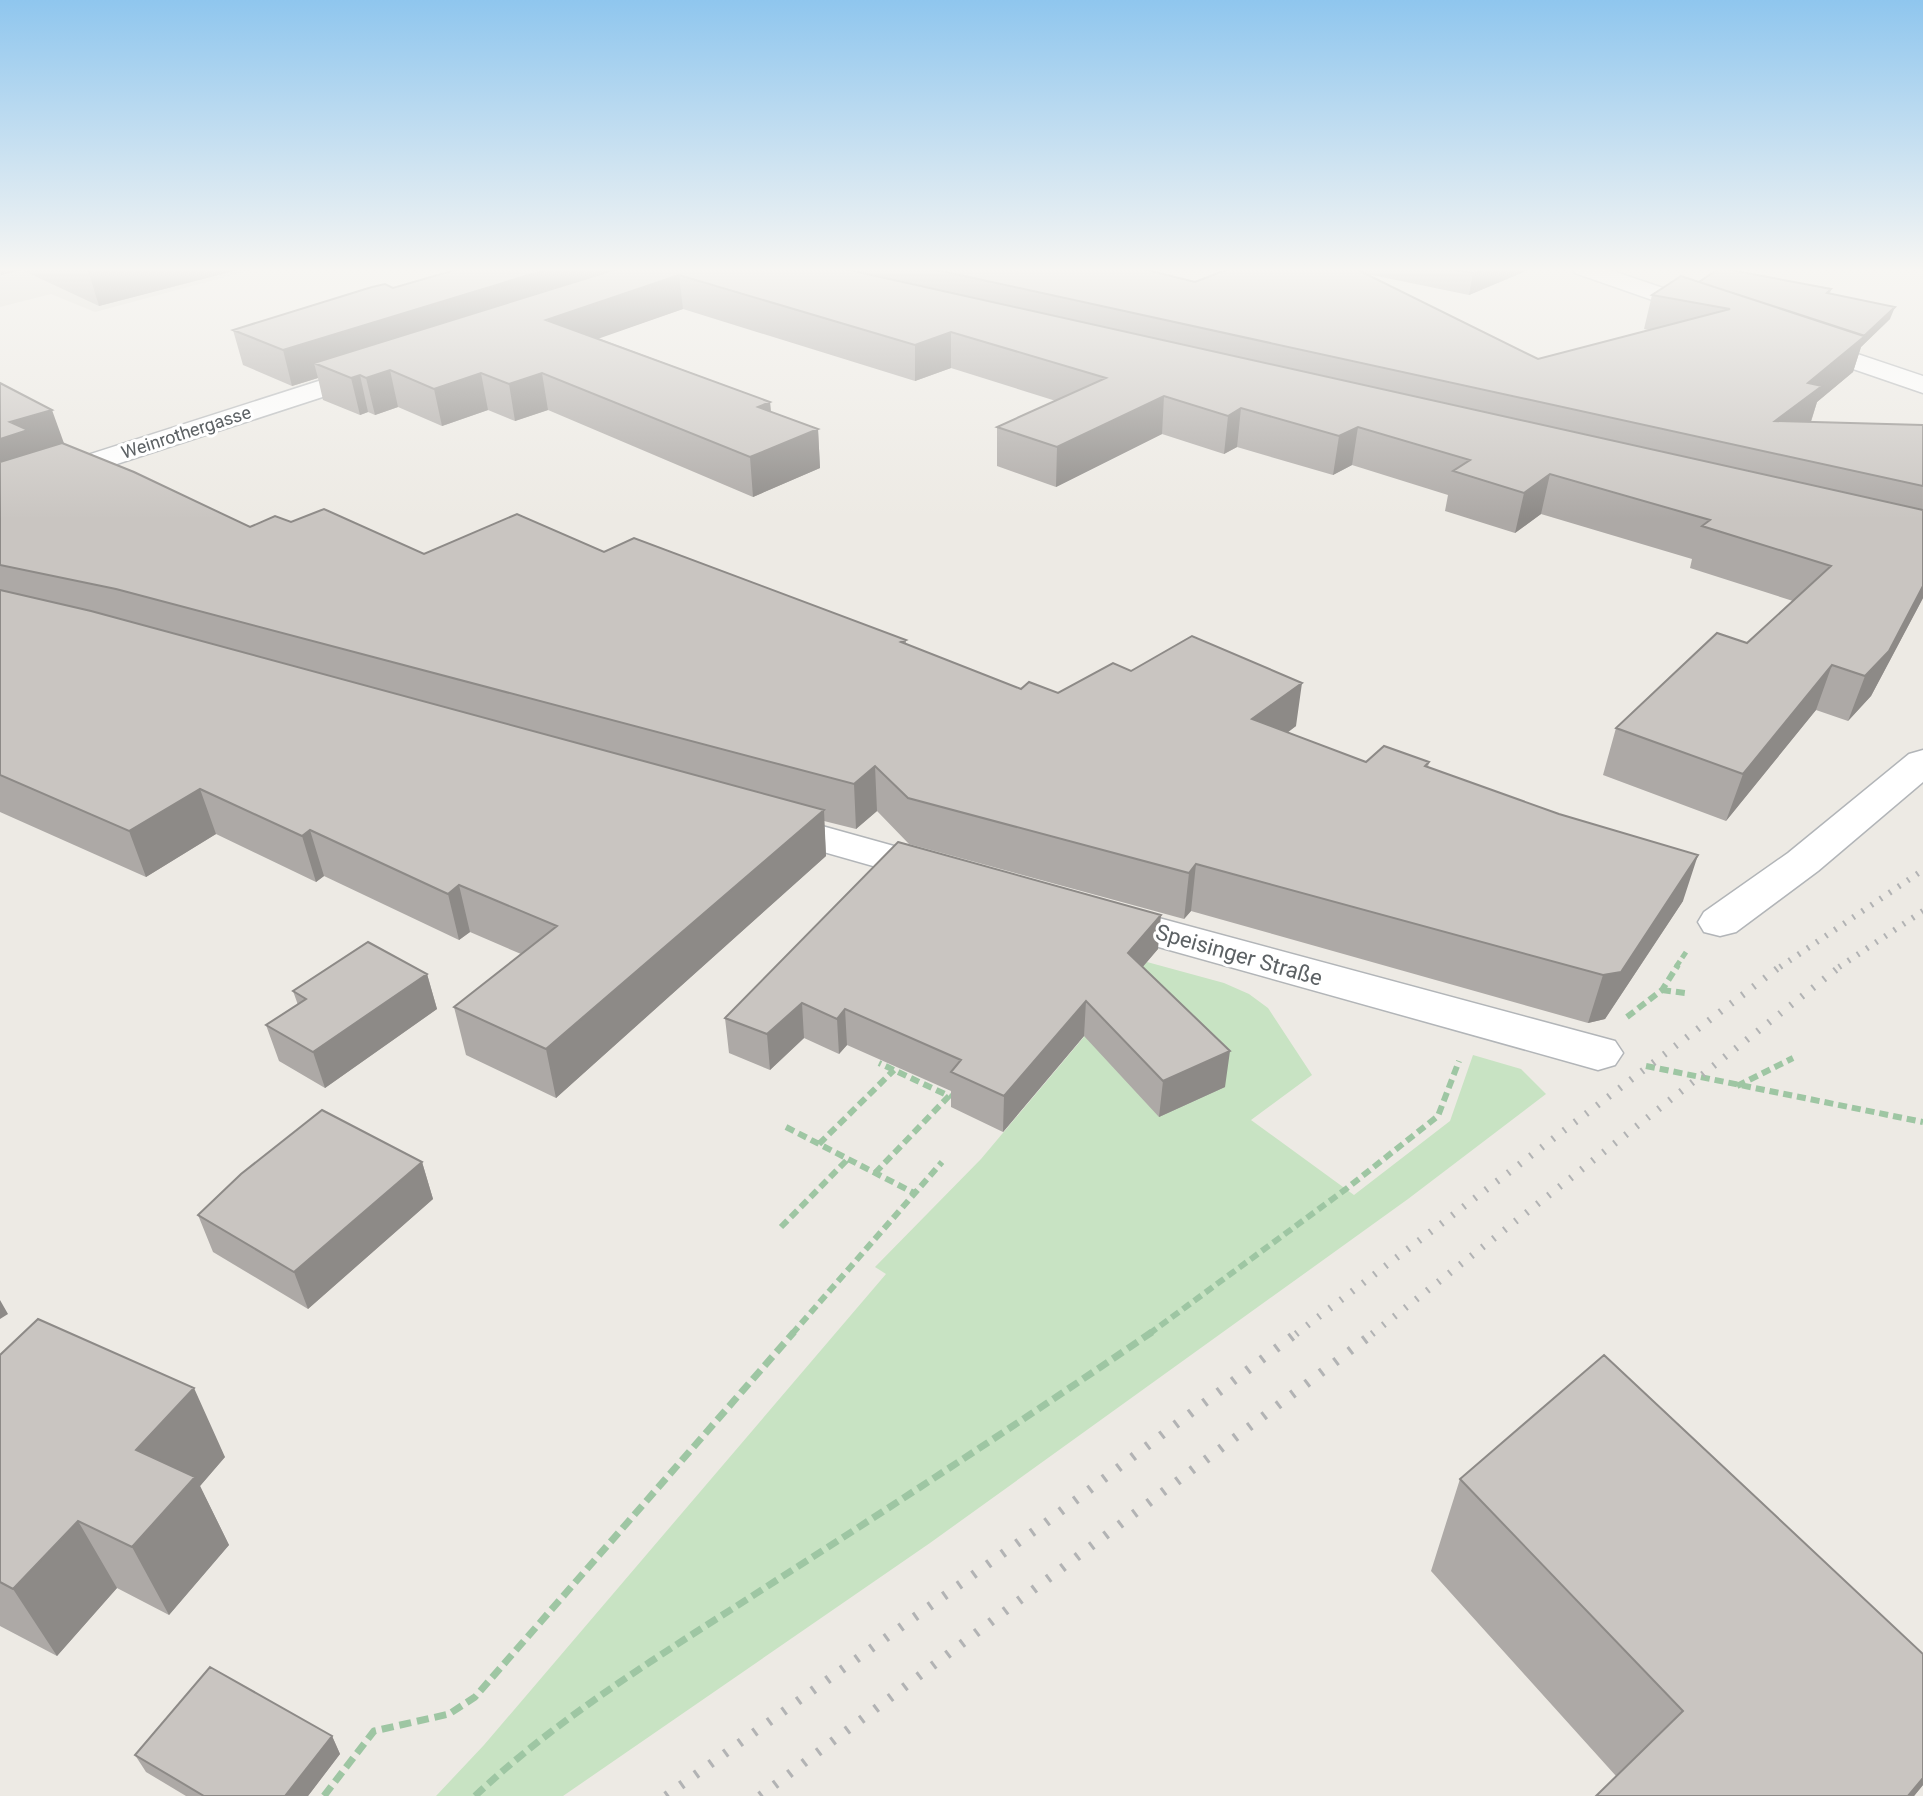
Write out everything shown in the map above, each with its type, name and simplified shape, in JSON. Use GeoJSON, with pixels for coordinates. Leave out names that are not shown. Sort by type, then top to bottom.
{"type":"FeatureCollection","features":[{"type":"Feature","properties":{"kind":"street"},"geometry":{"type":"LineString","coordinates":[[1827,352],[1923,385]]}},
{"type":"Feature","properties":{"kind":"street","name":"Weinrothergasse"},"geometry":{"type":"LineString","coordinates":[[0,493],[406,361]]}},
{"type":"Feature","properties":{"kind":"street"},"geometry":{"type":"LineString","coordinates":[[1720,922],[1803,862],[1923,762]]}},
{"type":"Feature","properties":{"kind":"street"},"geometry":{"type":"LineString","coordinates":[[726,812],[970,880]]}},
{"type":"Feature","properties":{"kind":"street","name":"Speisinger Straße"},"geometry":{"type":"LineString","coordinates":[[1061,905],[1591,1052]]}},
{"type":"Feature","properties":{"kind":"path"},"geometry":{"type":"LineString","coordinates":[[1591,1052],[1662,990],[1688,948],[1720,922]]}},
{"type":"Feature","properties":{"kind":"path"},"geometry":{"type":"LineString","coordinates":[[1662,990],[1685,993]]}},
{"type":"Feature","properties":{"kind":"path"},"geometry":{"type":"LineString","coordinates":[[475,1796],[509,1764],[662,1654],[1010,1429],[1175,1316],[1346,1189],[1438,1116],[1465,1047]]}},
{"type":"Feature","properties":{"kind":"path"},"geometry":{"type":"LineString","coordinates":[[1736,1086],[1793,1058]]}},
{"type":"Feature","properties":{"kind":"path"},"geometry":{"type":"LineString","coordinates":[[875,1173],[949,1096],[879,1063]]}},
{"type":"Feature","properties":{"kind":"path"},"geometry":{"type":"LineString","coordinates":[[819,1144],[894,1070]]}},
{"type":"Feature","properties":{"kind":"path"},"geometry":{"type":"LineString","coordinates":[[1692,1078],[1923,1122]]}},
{"type":"Feature","properties":{"kind":"path"},"geometry":{"type":"LineString","coordinates":[[786,1127],[914,1193]]}},
{"type":"Feature","properties":{"kind":"path"},"geometry":{"type":"LineString","coordinates":[[781,1227],[848,1159]]}},
{"type":"Feature","properties":{"kind":"path"},"geometry":{"type":"LineString","coordinates":[[324,1796],[374,1731],[449,1714],[475,1697],[942,1162]]}},
{"type":"Feature","properties":{"kind":"green space"},"geometry":{"type":"Polygon","coordinates":[[[1147,962],[1224,983],[1249,994],[1268,1008],[1312,1075],[1251,1120],[1354,1195],[1450,1121],[1473,1055],[1521,1069],[1546,1094],[1408,1199],[930,1543],[563,1796],[436,1796],[484,1745],[886,1274],[875,1267],[981,1159],[1147,962]]]}},
{"type":"Feature","properties":{"kind":"building"},"geometry":{"type":"Polygon","coordinates":[[[350,352],[633,352],[770,402],[758,407],[818,429],[750,457],[542,373],[509,384],[481,373],[434,389],[390,370],[366,378],[360,375],[351,378],[314,363],[350,352]]]}},
{"type":"Feature","properties":{"kind":"building"},"geometry":{"type":"Polygon","coordinates":[[[1018,352],[1215,352],[1923,510],[1923,586],[1889,651],[1865,676],[1832,665],[1743,774],[1616,728],[1717,633],[1747,643],[1831,566],[1702,526],[1710,520],[1550,474],[1524,493],[1453,471],[1470,460],[1358,427],[1339,436],[1241,408],[1228,416],[1164,396],[1057,447],[997,427],[1106,378],[1018,352]]]}},
{"type":"Feature","properties":{"kind":"building"},"geometry":{"type":"Polygon","coordinates":[[[1311,352],[1523,352],[1538,359],[1566,352],[1846,352],[1808,383],[1822,386],[1775,421],[1923,425],[1923,486],[1311,352]]]}},
{"type":"Feature","properties":{"kind":"building"},"geometry":{"type":"Polygon","coordinates":[[[0,383],[52,410],[10,422],[28,430],[0,439],[0,383]]]}},
{"type":"Feature","properties":{"kind":"building"},"geometry":{"type":"Polygon","coordinates":[[[62,443],[134,472],[250,527],[275,516],[291,522],[324,509],[424,554],[517,514],[604,552],[634,538],[906,640],[901,642],[1021,689],[1029,682],[1058,693],[1113,663],[1131,671],[1192,636],[1302,683],[1252,719],[1366,762],[1384,746],[1429,762],[1425,766],[1559,814],[1698,855],[1621,972],[1603,975],[1196,864],[1189,873],[908,798],[875,766],[854,784],[116,589],[0,565],[0,462],[62,443]]]}},
{"type":"Feature","properties":{"kind":"building"},"geometry":{"type":"Polygon","coordinates":[[[0,590],[91,611],[824,810],[546,1049],[454,1007],[557,926],[459,885],[448,894],[310,830],[302,836],[200,789],[129,831],[0,775],[0,590]]]}},
{"type":"Feature","properties":{"kind":"building"},"geometry":{"type":"Polygon","coordinates":[[[898,842],[1161,915],[1128,953],[1230,1051],[1163,1081],[1086,1001],[1004,1096],[951,1072],[961,1060],[845,1009],[837,1019],[802,1003],[767,1034],[725,1018],[898,842]]]}},
{"type":"Feature","properties":{"kind":"building"},"geometry":{"type":"Polygon","coordinates":[[[368,942],[427,974],[313,1052],[266,1025],[306,999],[293,991],[368,942]]]}},
{"type":"Feature","properties":{"kind":"building"},"geometry":{"type":"Polygon","coordinates":[[[322,1110],[422,1162],[294,1272],[198,1215],[241,1174],[322,1110]]]}},
{"type":"Feature","properties":{"kind":"building"},"geometry":{"type":"Polygon","coordinates":[[[38,1319],[194,1388],[136,1450],[195,1477],[132,1547],[78,1521],[13,1589],[0,1582],[0,1355],[38,1319]]]}},
{"type":"Feature","properties":{"kind":"building"},"geometry":{"type":"Polygon","coordinates":[[[1604,1355],[1923,1654],[1923,1778],[1908,1796],[1596,1796],[1683,1711],[1460,1479],[1604,1355]]]}},
{"type":"Feature","properties":{"kind":"building"},"geometry":{"type":"Polygon","coordinates":[[[210,1667],[332,1736],[285,1796],[204,1796],[135,1755],[210,1667]]]}},
{"type":"Feature","properties":{"kind":"railway"},"geometry":{"type":"LineString","coordinates":[[1780,967],[1923,870]]}},
{"type":"Feature","properties":{"kind":"railway"},"geometry":{"type":"LineString","coordinates":[[1842,965],[1923,911]]}},
{"type":"Feature","properties":{"kind":"railway"},"geometry":{"type":"LineString","coordinates":[[1296,1334],[1782,965]]}},
{"type":"Feature","properties":{"kind":"railway"},"geometry":{"type":"LineString","coordinates":[[1372,1334],[1842,965]]}},
{"type":"Feature","properties":{"kind":"railway"},"geometry":{"type":"LineString","coordinates":[[666,1796],[1044,1524],[1298,1332]]}},
{"type":"Feature","properties":{"kind":"railway"},"geometry":{"type":"LineString","coordinates":[[760,1796],[1375,1332]]}}]}
